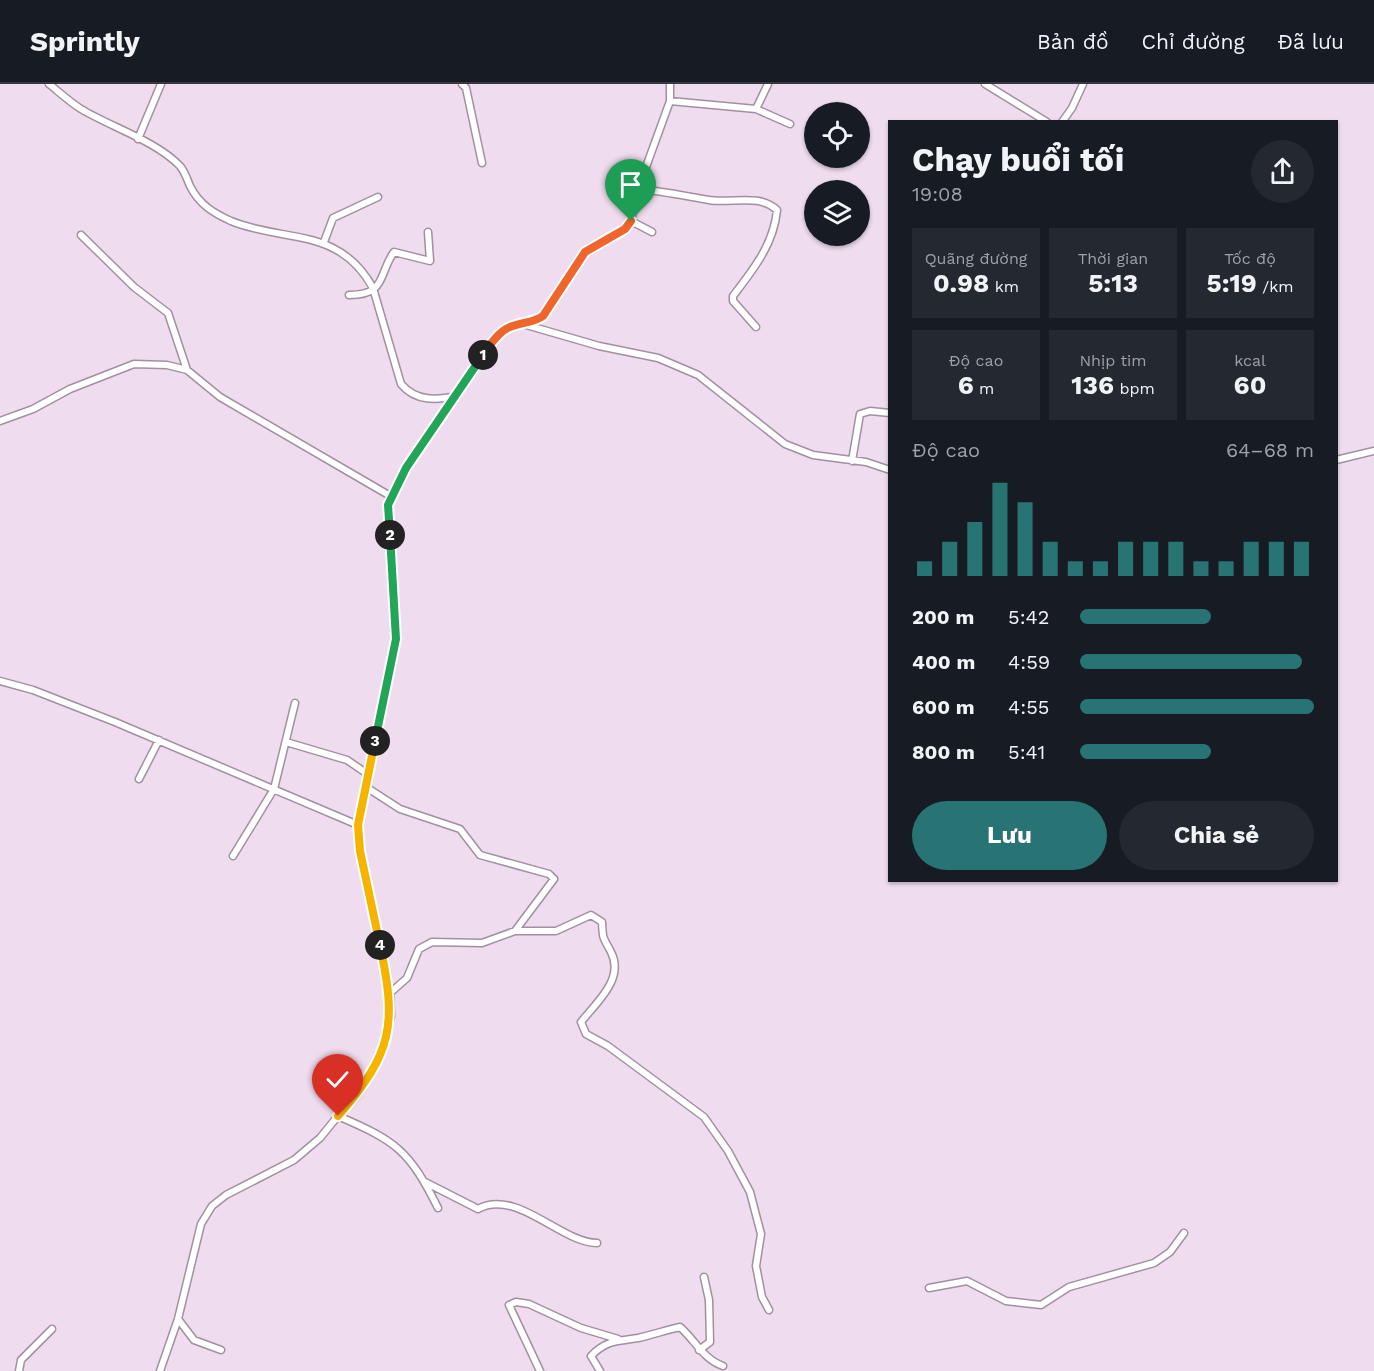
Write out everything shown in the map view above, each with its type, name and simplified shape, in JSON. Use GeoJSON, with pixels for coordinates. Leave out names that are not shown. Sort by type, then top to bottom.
{"type":"FeatureCollection","features":[{"type":"Feature","properties":{"kind":"street"},"geometry":{"type":"LineString","coordinates":[[49,84],[80,108],[138,139],[179,165],[196,196],[206,208],[253,228],[324,242],[361,270],[373,288],[401,384],[408,392],[434,401],[457,396]]}},
{"type":"Feature","properties":{"kind":"street"},"geometry":{"type":"LineString","coordinates":[[138,139],[161,84]]}},
{"type":"Feature","properties":{"kind":"street"},"geometry":{"type":"LineString","coordinates":[[462,84],[468,96],[482,163]]}},
{"type":"Feature","properties":{"kind":"street"},"geometry":{"type":"LineString","coordinates":[[160,1371],[177,1319],[201,1224],[212,1206],[226,1195],[294,1160],[320,1138],[368,1078],[382,1050],[391,1016],[390,993],[360,851],[358,825],[396,639],[388,505],[406,468],[457,396],[489,345],[509,327],[543,316],[585,252],[625,229],[631,221],[638,189],[670,101],[670,84]]}},
{"type":"Feature","properties":{"kind":"street"},"geometry":{"type":"LineString","coordinates":[[756,110],[768,84]]}},
{"type":"Feature","properties":{"kind":"street"},"geometry":{"type":"LineString","coordinates":[[985,84],[1044,120]]}},
{"type":"Feature","properties":{"kind":"street"},"geometry":{"type":"LineString","coordinates":[[1063,120],[1083,84]]}},
{"type":"Feature","properties":{"kind":"street"},"geometry":{"type":"LineString","coordinates":[[670,101],[756,110],[790,124]]}},
{"type":"Feature","properties":{"kind":"street"},"geometry":{"type":"LineString","coordinates":[[638,189],[709,200],[741,199],[771,205],[777,210],[773,235],[757,265],[733,296],[733,301],[756,327]]}},
{"type":"Feature","properties":{"kind":"street"},"geometry":{"type":"LineString","coordinates":[[324,242],[333,218],[378,197]]}},
{"type":"Feature","properties":{"kind":"street"},"geometry":{"type":"LineString","coordinates":[[631,221],[652,232]]}},
{"type":"Feature","properties":{"kind":"street"},"geometry":{"type":"LineString","coordinates":[[349,295],[369,292],[384,276],[388,260],[394,252],[430,261],[428,232]]}},
{"type":"Feature","properties":{"kind":"street"},"geometry":{"type":"LineString","coordinates":[[81,235],[134,287],[168,313],[188,370]]}},
{"type":"Feature","properties":{"kind":"street"},"geometry":{"type":"LineString","coordinates":[[522,324],[599,346],[658,358],[698,375],[785,444],[813,455],[852,461],[888,470]]}},
{"type":"Feature","properties":{"kind":"street"},"geometry":{"type":"LineString","coordinates":[[0,421],[33,409],[70,389],[134,364],[167,365],[188,370],[229,402],[392,497]]}},
{"type":"Feature","properties":{"kind":"street"},"geometry":{"type":"LineString","coordinates":[[852,461],[860,414],[870,411],[888,413]]}},
{"type":"Feature","properties":{"kind":"street"},"geometry":{"type":"LineString","coordinates":[[1338,460],[1374,451]]}},
{"type":"Feature","properties":{"kind":"street"},"geometry":{"type":"LineString","coordinates":[[0,681],[33,690],[159,740],[358,825]]}},
{"type":"Feature","properties":{"kind":"street"},"geometry":{"type":"LineString","coordinates":[[233,856],[274,789],[295,703]]}},
{"type":"Feature","properties":{"kind":"street"},"geometry":{"type":"LineString","coordinates":[[139,779],[159,740]]}},
{"type":"Feature","properties":{"kind":"street"},"geometry":{"type":"LineString","coordinates":[[286,742],[347,760],[369,775]]}},
{"type":"Feature","properties":{"kind":"street"},"geometry":{"type":"LineString","coordinates":[[366,787],[400,809],[460,829],[480,855],[549,874],[554,879],[515,931]]}},
{"type":"Feature","properties":{"kind":"street"},"geometry":{"type":"LineString","coordinates":[[390,993],[407,978],[419,949],[432,942],[482,943],[515,931],[556,930],[591,915],[602,922],[602,941],[612,953],[615,973],[608,990],[581,1022],[586,1034],[608,1046],[704,1117],[728,1151],[750,1192],[760,1234],[756,1266],[762,1297],[769,1310]]}},
{"type":"Feature","properties":{"kind":"street"},"geometry":{"type":"LineString","coordinates":[[338,1116],[372,1130],[400,1148],[425,1182],[438,1208]]}},
{"type":"Feature","properties":{"kind":"street"},"geometry":{"type":"LineString","coordinates":[[425,1182],[478,1209],[487,1204],[506,1206],[547,1221],[586,1243],[597,1243]]}},
{"type":"Feature","properties":{"kind":"street"},"geometry":{"type":"LineString","coordinates":[[929,1288],[967,1281],[1006,1301],[1041,1305],[1069,1287],[1154,1263],[1170,1252],[1184,1233]]}},
{"type":"Feature","properties":{"kind":"street"},"geometry":{"type":"LineString","coordinates":[[699,1350],[710,1342],[709,1300],[704,1277]]}},
{"type":"Feature","properties":{"kind":"street"},"geometry":{"type":"LineString","coordinates":[[540,1371],[509,1305],[516,1302],[529,1304],[581,1328],[618,1339],[638,1338],[680,1327],[690,1336],[699,1350],[723,1366]]}},
{"type":"Feature","properties":{"kind":"street"},"geometry":{"type":"LineString","coordinates":[[177,1319],[194,1340],[221,1350]]}},
{"type":"Feature","properties":{"kind":"street"},"geometry":{"type":"LineString","coordinates":[[19,1371],[21,1360],[52,1329]]}},
{"type":"Feature","properties":{"kind":"street"},"geometry":{"type":"LineString","coordinates":[[600,1371],[591,1356],[600,1347],[618,1339]]}},
{"type":"Feature","properties":{"kind":"route"},"geometry":{"type":"LineString","coordinates":[[338,1116],[354,1098],[374,1067],[382,1050],[391,1016],[390,993],[360,851],[358,825],[396,639],[388,505],[406,468],[457,396],[489,345],[509,327],[536,321],[543,316],[585,252],[609,240],[625,229],[631,221]]}}]}
